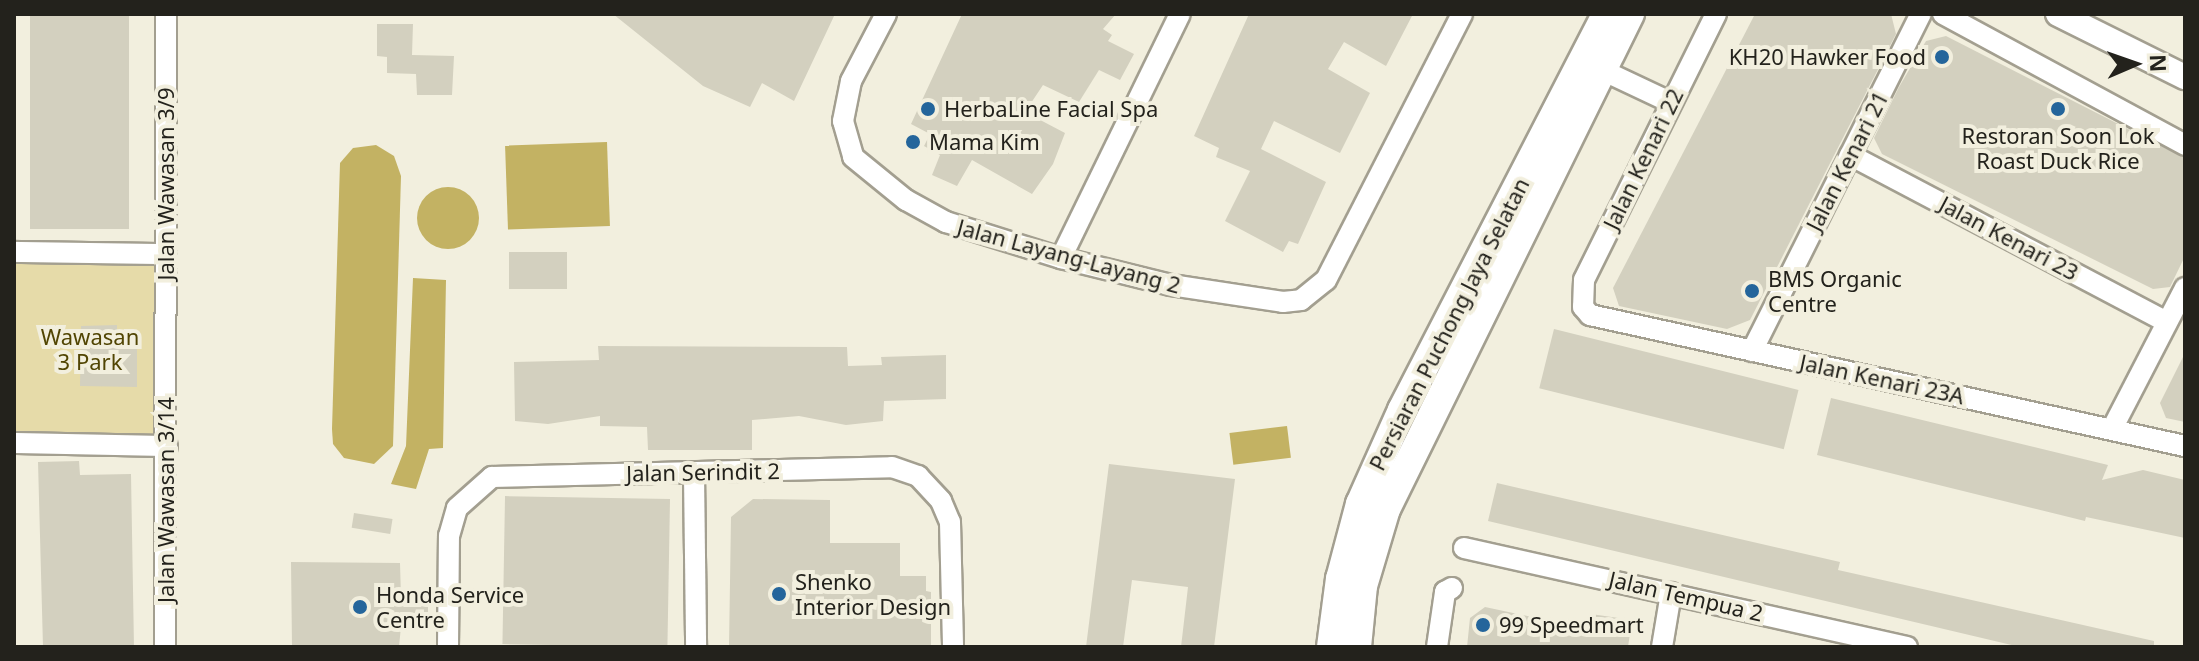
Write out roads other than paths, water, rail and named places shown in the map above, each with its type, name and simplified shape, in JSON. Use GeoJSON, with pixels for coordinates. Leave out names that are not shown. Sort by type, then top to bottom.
{"type":"FeatureCollection","features":[{"type":"Feature","properties":{"kind":"main road","name":"Persiaran Puchong Jaya Selatan"},"geometry":{"type":"LineString","coordinates":[[1331,647],[1340,579],[1360,504],[1402,410],[1606,14]]}},
{"type":"Feature","properties":{"kind":"main road","name":"Persiaran Puchong Jaya Selatan"},"geometry":{"type":"LineString","coordinates":[[1357,647],[1363,586],[1386,509],[1630,14]]}},
{"type":"Feature","properties":{"kind":"street","name":"Jalan Wawasan 3/9"},"geometry":{"type":"LineString","coordinates":[[166,14],[166,353]]}},
{"type":"Feature","properties":{"kind":"street","name":"Jalan Layang-Layang 2"},"geometry":{"type":"LineString","coordinates":[[886,14],[851,81],[843,121],[853,157],[924,213],[1061,258],[1171,285],[1283,302],[1314,293],[1326,280],[1462,14]]}},
{"type":"Feature","properties":{"kind":"street"},"geometry":{"type":"LineString","coordinates":[[1061,258],[1180,14]]}},
{"type":"Feature","properties":{"kind":"street","name":"Jalan Kenari 22"},"geometry":{"type":"LineString","coordinates":[[1583,307],[1584,280],[1716,14]]}},
{"type":"Feature","properties":{"kind":"street","name":"Jalan Kenari 21"},"geometry":{"type":"LineString","coordinates":[[1752,351],[1921,14]]}},
{"type":"Feature","properties":{"kind":"street"},"geometry":{"type":"LineString","coordinates":[[1943,14],[2185,145]]}},
{"type":"Feature","properties":{"kind":"street"},"geometry":{"type":"LineString","coordinates":[[2058,14],[2185,77]]}},
{"type":"Feature","properties":{"kind":"street"},"geometry":{"type":"LineString","coordinates":[[1602,70],[1670,102]]}},
{"type":"Feature","properties":{"kind":"street","name":"Jalan Kenari 23"},"geometry":{"type":"LineString","coordinates":[[1850,155],[2167,322]]}},
{"type":"Feature","properties":{"kind":"street"},"geometry":{"type":"LineString","coordinates":[[14,252],[165,254]]}},
{"type":"Feature","properties":{"kind":"street"},"geometry":{"type":"LineString","coordinates":[[2112,429],[2185,288]]}},
{"type":"Feature","properties":{"kind":"street","name":"Jalan Kenari 23A"},"geometry":{"type":"LineString","coordinates":[[1583,307],[1601,320],[2185,446]]}},
{"type":"Feature","properties":{"kind":"street","name":"Jalan Wawasan 3/14"},"geometry":{"type":"LineString","coordinates":[[165,647],[166,353]]}},
{"type":"Feature","properties":{"kind":"street"},"geometry":{"type":"LineString","coordinates":[[14,443],[167,446]]}},
{"type":"Feature","properties":{"kind":"street","name":"Jalan Serindit 2"},"geometry":{"type":"LineString","coordinates":[[448,647],[449,536],[457,508],[477,485],[511,474],[694,474],[892,467],[918,476],[941,501],[950,522],[953,647]]}},
{"type":"Feature","properties":{"kind":"street"},"geometry":{"type":"LineString","coordinates":[[694,474],[696,647]]}},
{"type":"Feature","properties":{"kind":"street","name":"Jalan Tempua 2"},"geometry":{"type":"LineString","coordinates":[[1464,548],[1671,593],[1826,638],[1907,647]]}},
{"type":"Feature","properties":{"kind":"street"},"geometry":{"type":"LineString","coordinates":[[1437,647],[1445,592],[1452,588]]}},
{"type":"Feature","properties":{"kind":"street"},"geometry":{"type":"LineString","coordinates":[[1662,647],[1671,593]]}},
{"type":"Feature","properties":{"kind":"place","name":"KH20 Hawker Food"},"geometry":{"type":"Point","coordinates":[1942,57]}},
{"type":"Feature","properties":{"kind":"place","name":"HerbaLine Facial Spa"},"geometry":{"type":"Point","coordinates":[928,109]}},
{"type":"Feature","properties":{"kind":"place","name":"Restoran Soon Lok Roast Duck Rice"},"geometry":{"type":"Point","coordinates":[2058,109]}},
{"type":"Feature","properties":{"kind":"place","name":"Mama Kim"},"geometry":{"type":"Point","coordinates":[913,142]}},
{"type":"Feature","properties":{"kind":"place","name":"BMS Organic Centre"},"geometry":{"type":"Point","coordinates":[1752,291]}},
{"type":"Feature","properties":{"kind":"place","name":"Shenko Interior Design"},"geometry":{"type":"Point","coordinates":[779,594]}},
{"type":"Feature","properties":{"kind":"place","name":"Honda Service Centre"},"geometry":{"type":"Point","coordinates":[360,607]}},
{"type":"Feature","properties":{"kind":"place","name":"99 Speedmart"},"geometry":{"type":"Point","coordinates":[1483,625]}},
{"type":"Feature","properties":{"kind":"park label","name":"Wawasan 3 Park"},"geometry":{"type":"Point","coordinates":[90,348]}}]}
